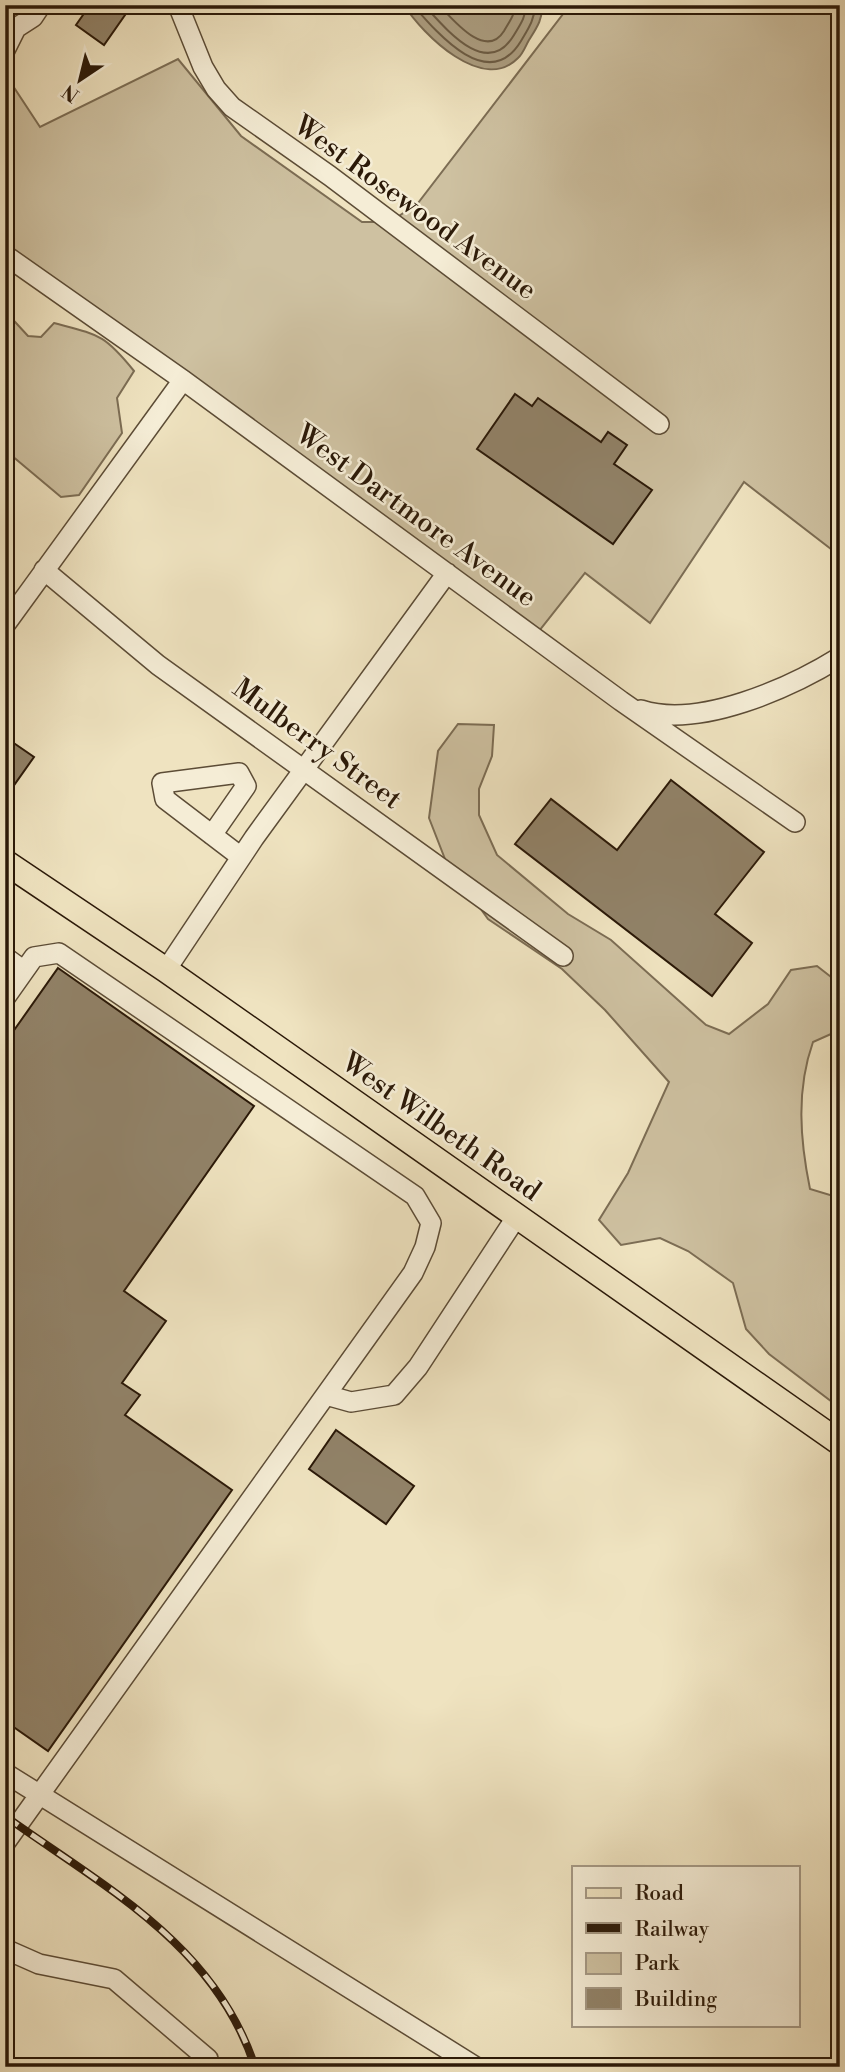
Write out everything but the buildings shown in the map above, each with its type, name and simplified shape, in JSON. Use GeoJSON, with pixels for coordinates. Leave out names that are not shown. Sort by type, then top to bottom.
{"type":"FeatureCollection","features":[{"type":"Feature","properties":{"kind":"main road","name":"West Wilbeth Road"},"geometry":{"type":"LineString","coordinates":[[5,862],[166,970],[840,1443]]}},
{"type":"Feature","properties":{"kind":"street"},"geometry":{"type":"LineString","coordinates":[[5,50],[10,24],[33,17],[41,5]]}},
{"type":"Feature","properties":{"kind":"street","name":"West Rosewood Avenue"},"geometry":{"type":"LineString","coordinates":[[178,5],[203,67],[216,89],[232,107],[340,184],[659,424]]}},
{"type":"Feature","properties":{"kind":"street","name":"West Dartmore Avenue"},"geometry":{"type":"LineString","coordinates":[[5,256],[183,380],[621,701],[795,822]]}},
{"type":"Feature","properties":{"kind":"street"},"geometry":{"type":"LineString","coordinates":[[5,625],[183,380]]}},
{"type":"Feature","properties":{"kind":"street","name":"Mulberry Street"},"geometry":{"type":"LineString","coordinates":[[44,570],[158,665],[563,956]]}},
{"type":"Feature","properties":{"kind":"street"},"geometry":{"type":"LineString","coordinates":[[166,970],[241,857],[447,573]]}},
{"type":"Feature","properties":{"kind":"street"},"geometry":{"type":"LineString","coordinates":[[621,701],[658,714],[688,714],[738,703],[771,692],[840,657]]}},
{"type":"Feature","properties":{"kind":"street"},"geometry":{"type":"LineString","coordinates":[[212,835],[241,857]]}},
{"type":"Feature","properties":{"kind":"street"},"geometry":{"type":"LineString","coordinates":[[5,999],[34,957],[59,953],[415,1195],[431,1223],[425,1248],[413,1273],[5,1843]]}},
{"type":"Feature","properties":{"kind":"street"},"geometry":{"type":"LineString","coordinates":[[5,957],[24,971]]}},
{"type":"Feature","properties":{"kind":"street"},"geometry":{"type":"LineString","coordinates":[[326,1395],[351,1402],[394,1395],[418,1367],[517,1216]]}},
{"type":"Feature","properties":{"kind":"street"},"geometry":{"type":"LineString","coordinates":[[5,1773],[39,1797],[476,2067]]}},
{"type":"Feature","properties":{"kind":"street"},"geometry":{"type":"LineString","coordinates":[[5,1949],[39,1964],[114,1979],[208,2059],[203,2067]]}},
{"type":"Feature","properties":{"kind":"green space"},"geometry":{"type":"Polygon","coordinates":[[[570,5],[840,5],[840,556],[744,482],[650,623],[585,573],[535,636],[5,246],[5,81],[13,86],[40,127],[178,59],[241,136],[362,222],[390,222],[418,203],[570,5]]]}},
{"type":"Feature","properties":{"kind":"green space"},"geometry":{"type":"Polygon","coordinates":[[[5,311],[28,336],[41,337],[54,323],[100,338],[134,371],[117,398],[122,433],[79,495],[61,497],[5,450],[5,402],[13,393],[5,368],[5,311]]]}},
{"type":"Feature","properties":{"kind":"green space"},"geometry":{"type":"Polygon","coordinates":[[[458,724],[494,725],[492,756],[479,789],[479,815],[497,855],[568,914],[611,940],[706,1025],[729,1034],[768,1004],[791,970],[817,966],[840,984],[840,1042],[831,1034],[813,1042],[804,1078],[801,1115],[810,1189],[840,1198],[840,1408],[769,1354],[746,1329],[733,1283],[688,1251],[660,1238],[621,1245],[599,1220],[628,1173],[669,1082],[605,1010],[562,969],[488,919],[445,859],[429,818],[438,751],[458,724]]]}},
{"type":"Feature","properties":{"kind":"water"},"geometry":{"type":"Polygon","coordinates":[[[404,5],[541,5],[542,10],[539,23],[520,56],[504,67],[488,69],[472,65],[439,44],[404,5]]]}},
{"type":"Feature","properties":{"kind":"railway"},"geometry":{"type":"LineString","coordinates":[[5,1816],[117,1894],[184,1952],[213,1986],[237,2024],[255,2067]]}}]}
